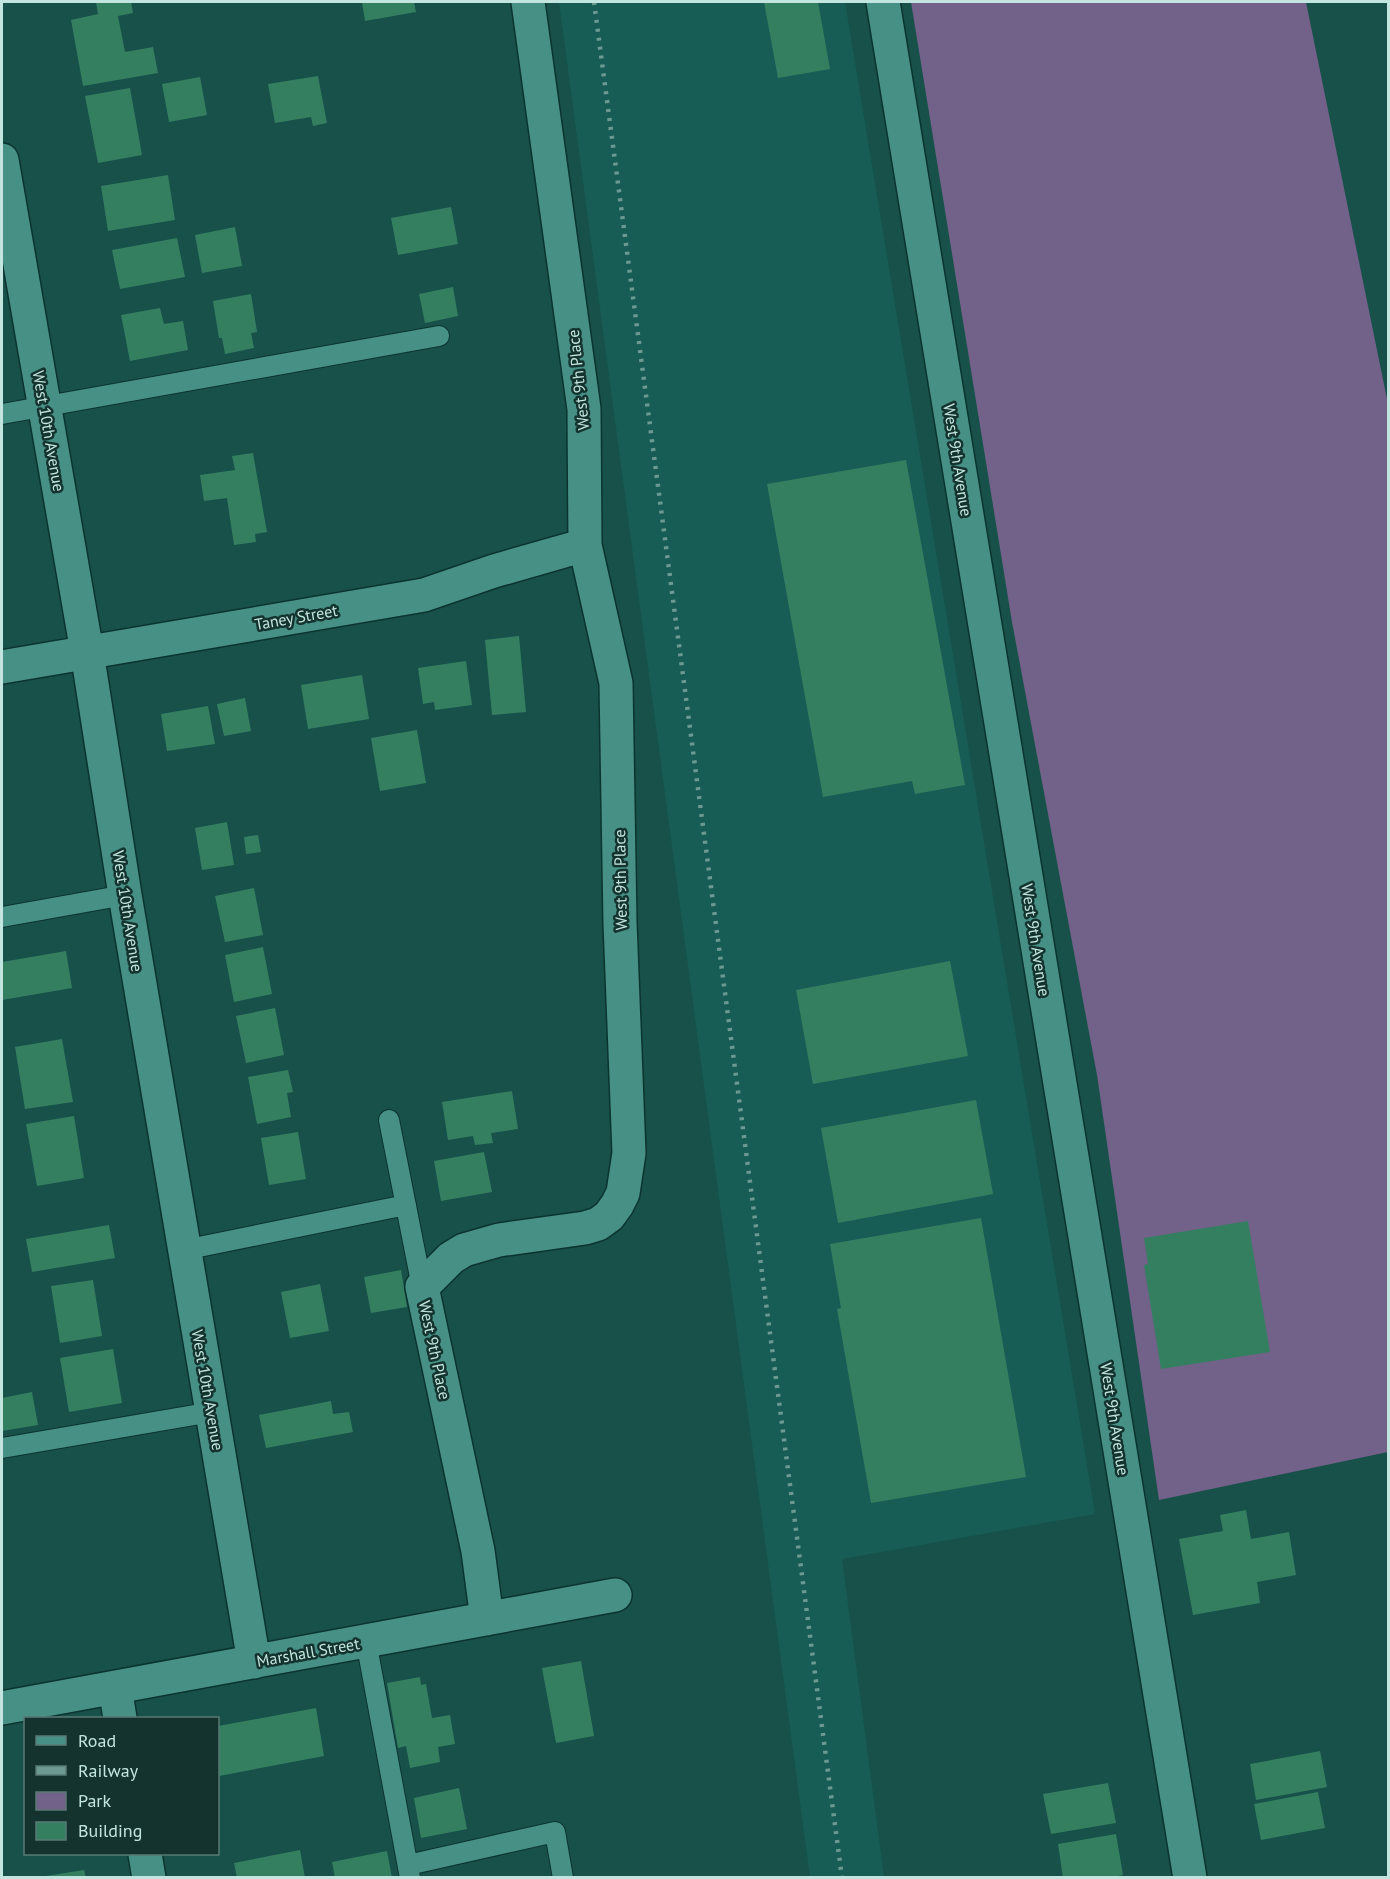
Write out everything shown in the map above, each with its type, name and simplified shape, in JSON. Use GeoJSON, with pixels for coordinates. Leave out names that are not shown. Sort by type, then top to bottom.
{"type":"FeatureCollection","features":[{"type":"Feature","properties":{"kind":"street","name":"West 9th Place"},"geometry":{"type":"LineString","coordinates":[[487,1619],[477,1551],[422,1287],[451,1258],[478,1245],[598,1224],[609,1216],[623,1193],[629,1152],[620,923],[616,683],[585,545],[584,409],[528,2]]}},
{"type":"Feature","properties":{"kind":"street","name":"West 9th Avenue"},"geometry":{"type":"LineString","coordinates":[[883,2],[1190,1878]]}},
{"type":"Feature","properties":{"kind":"street","name":"West 10th Avenue"},"geometry":{"type":"LineString","coordinates":[[2,160],[87,652],[125,895],[254,1662]]}},
{"type":"Feature","properties":{"kind":"street","name":"Taney Street"},"geometry":{"type":"LineString","coordinates":[[2,667],[424,595],[494,571],[585,545]]}},
{"type":"Feature","properties":{"kind":"street","name":"Marshall Street"},"geometry":{"type":"LineString","coordinates":[[2,1708],[615,1595]]}},
{"type":"Feature","properties":{"kind":"street"},"geometry":{"type":"LineString","coordinates":[[115,1687],[120,1717]]}},
{"type":"Feature","properties":{"kind":"street"},"geometry":{"type":"LineString","coordinates":[[145,1855],[149,1878]]}},
{"type":"Feature","properties":{"kind":"lane"},"geometry":{"type":"LineString","coordinates":[[2,414],[440,336]]}},
{"type":"Feature","properties":{"kind":"lane"},"geometry":{"type":"LineString","coordinates":[[2,917],[125,895]]}},
{"type":"Feature","properties":{"kind":"lane"},"geometry":{"type":"LineString","coordinates":[[389,1120],[422,1287]]}},
{"type":"Feature","properties":{"kind":"lane"},"geometry":{"type":"LineString","coordinates":[[184,1250],[406,1205]]}},
{"type":"Feature","properties":{"kind":"lane"},"geometry":{"type":"LineString","coordinates":[[2,1448],[212,1412]]}},
{"type":"Feature","properties":{"kind":"lane"},"geometry":{"type":"LineString","coordinates":[[366,1641],[409,1871],[555,1832],[563,1878]]}},
{"type":"Feature","properties":{"kind":"shaded area"},"geometry":{"type":"Polygon","coordinates":[[[559,2],[845,2],[1095,1514],[842,1559],[884,1877],[810,1877],[559,2]]]}},
{"type":"Feature","properties":{"kind":"green space"},"geometry":{"type":"Polygon","coordinates":[[[911,2],[1306,2],[1388,404],[1388,1452],[1159,1500],[1097,1075],[1012,622],[911,2]]]}},
{"type":"Feature","properties":{"kind":"building"},"geometry":{"type":"Polygon","coordinates":[[[96,2],[131,2],[133,13],[118,16],[125,52],[153,47],[158,73],[83,86],[71,20],[98,14],[96,2]]]}},
{"type":"Feature","properties":{"kind":"building"},"geometry":{"type":"Polygon","coordinates":[[[362,2],[414,2],[416,12],[365,21],[362,2]]]}},
{"type":"Feature","properties":{"kind":"building"},"geometry":{"type":"Polygon","coordinates":[[[764,2],[818,2],[830,69],[778,78],[764,2]]]}},
{"type":"Feature","properties":{"kind":"building"},"geometry":{"type":"Polygon","coordinates":[[[318,76],[327,123],[313,126],[311,117],[275,123],[268,84],[318,76]]]}},
{"type":"Feature","properties":{"kind":"building"},"geometry":{"type":"Polygon","coordinates":[[[200,77],[207,115],[169,122],[162,84],[200,77]]]}},
{"type":"Feature","properties":{"kind":"building"},"geometry":{"type":"Polygon","coordinates":[[[130,88],[142,155],[98,163],[85,96],[130,88]]]}},
{"type":"Feature","properties":{"kind":"building"},"geometry":{"type":"Polygon","coordinates":[[[168,175],[175,220],[108,231],[101,186],[168,175]]]}},
{"type":"Feature","properties":{"kind":"building"},"geometry":{"type":"Polygon","coordinates":[[[451,207],[458,244],[398,255],[391,218],[451,207]]]}},
{"type":"Feature","properties":{"kind":"building"},"geometry":{"type":"Polygon","coordinates":[[[235,227],[242,266],[202,273],[195,235],[235,227]]]}},
{"type":"Feature","properties":{"kind":"building"},"geometry":{"type":"Polygon","coordinates":[[[177,238],[185,277],[120,289],[112,250],[177,238]]]}},
{"type":"Feature","properties":{"kind":"building"},"geometry":{"type":"Polygon","coordinates":[[[453,287],[458,316],[425,323],[419,294],[453,287]]]}},
{"type":"Feature","properties":{"kind":"building"},"geometry":{"type":"Polygon","coordinates":[[[251,294],[257,332],[251,333],[254,348],[225,354],[222,338],[219,338],[213,301],[251,294]]]}},
{"type":"Feature","properties":{"kind":"building"},"geometry":{"type":"Polygon","coordinates":[[[160,308],[164,324],[183,321],[188,350],[130,361],[121,315],[160,308]]]}},
{"type":"Feature","properties":{"kind":"building"},"geometry":{"type":"Polygon","coordinates":[[[253,453],[267,532],[255,534],[256,542],[234,545],[227,498],[204,501],[200,475],[235,470],[232,456],[253,453]]]}},
{"type":"Feature","properties":{"kind":"building"},"geometry":{"type":"Polygon","coordinates":[[[906,460],[965,785],[915,794],[912,781],[823,797],[767,484],[906,460]]]}},
{"type":"Feature","properties":{"kind":"building"},"geometry":{"type":"Polygon","coordinates":[[[519,636],[526,712],[492,715],[485,640],[519,636]]]}},
{"type":"Feature","properties":{"kind":"building"},"geometry":{"type":"Polygon","coordinates":[[[466,661],[472,705],[435,710],[434,702],[423,704],[418,668],[466,661]]]}},
{"type":"Feature","properties":{"kind":"building"},"geometry":{"type":"Polygon","coordinates":[[[362,675],[369,719],[308,729],[301,685],[362,675]]]}},
{"type":"Feature","properties":{"kind":"building"},"geometry":{"type":"Polygon","coordinates":[[[245,698],[251,731],[224,736],[217,704],[245,698]]]}},
{"type":"Feature","properties":{"kind":"building"},"geometry":{"type":"Polygon","coordinates":[[[208,706],[215,744],[167,751],[161,714],[208,706]]]}},
{"type":"Feature","properties":{"kind":"building"},"geometry":{"type":"Polygon","coordinates":[[[417,730],[426,783],[380,791],[371,738],[417,730]]]}},
{"type":"Feature","properties":{"kind":"building"},"geometry":{"type":"Polygon","coordinates":[[[227,822],[234,865],[202,870],[195,828],[227,822]]]}},
{"type":"Feature","properties":{"kind":"building"},"geometry":{"type":"Polygon","coordinates":[[[258,835],[261,852],[246,854],[244,837],[258,835]]]}},
{"type":"Feature","properties":{"kind":"building"},"geometry":{"type":"Polygon","coordinates":[[[254,888],[263,935],[225,942],[215,896],[254,888]]]}},
{"type":"Feature","properties":{"kind":"building"},"geometry":{"type":"Polygon","coordinates":[[[263,947],[272,994],[234,1002],[225,955],[263,947]]]}},
{"type":"Feature","properties":{"kind":"building"},"geometry":{"type":"Polygon","coordinates":[[[66,951],[72,988],[2,1000],[2,962],[66,951]]]}},
{"type":"Feature","properties":{"kind":"building"},"geometry":{"type":"Polygon","coordinates":[[[950,961],[968,1056],[813,1084],[796,990],[950,961]]]}},
{"type":"Feature","properties":{"kind":"building"},"geometry":{"type":"Polygon","coordinates":[[[275,1008],[284,1055],[246,1063],[236,1016],[275,1008]]]}},
{"type":"Feature","properties":{"kind":"building"},"geometry":{"type":"Polygon","coordinates":[[[62,1039],[73,1102],[25,1109],[15,1047],[62,1039]]]}},
{"type":"Feature","properties":{"kind":"building"},"geometry":{"type":"Polygon","coordinates":[[[288,1070],[293,1092],[287,1093],[291,1117],[257,1124],[248,1077],[288,1070]]]}},
{"type":"Feature","properties":{"kind":"building"},"geometry":{"type":"Polygon","coordinates":[[[512,1091],[518,1129],[491,1133],[493,1143],[475,1145],[473,1136],[448,1140],[442,1102],[512,1091]]]}},
{"type":"Feature","properties":{"kind":"building"},"geometry":{"type":"Polygon","coordinates":[[[976,1100],[993,1194],[838,1223],[821,1128],[976,1100]]]}},
{"type":"Feature","properties":{"kind":"building"},"geometry":{"type":"Polygon","coordinates":[[[74,1116],[84,1178],[37,1186],[26,1124],[74,1116]]]}},
{"type":"Feature","properties":{"kind":"building"},"geometry":{"type":"Polygon","coordinates":[[[298,1132],[306,1179],[269,1185],[261,1138],[298,1132]]]}},
{"type":"Feature","properties":{"kind":"building"},"geometry":{"type":"Polygon","coordinates":[[[484,1152],[492,1192],[441,1201],[434,1161],[484,1152]]]}},
{"type":"Feature","properties":{"kind":"building"},"geometry":{"type":"Polygon","coordinates":[[[981,1218],[1026,1477],[871,1503],[837,1309],[841,1308],[830,1244],[981,1218]]]}},
{"type":"Feature","properties":{"kind":"building"},"geometry":{"type":"Polygon","coordinates":[[[1248,1221],[1270,1352],[1161,1369],[1144,1265],[1148,1264],[1144,1238],[1248,1221]]]}},
{"type":"Feature","properties":{"kind":"building"},"geometry":{"type":"Polygon","coordinates":[[[109,1225],[115,1258],[32,1272],[26,1239],[109,1225]]]}},
{"type":"Feature","properties":{"kind":"building"},"geometry":{"type":"Polygon","coordinates":[[[401,1270],[407,1307],[371,1313],[364,1277],[401,1270]]]}},
{"type":"Feature","properties":{"kind":"building"},"geometry":{"type":"Polygon","coordinates":[[[93,1280],[102,1336],[60,1343],[51,1286],[93,1280]]]}},
{"type":"Feature","properties":{"kind":"building"},"geometry":{"type":"Polygon","coordinates":[[[320,1284],[329,1331],[290,1338],[281,1292],[320,1284]]]}},
{"type":"Feature","properties":{"kind":"building"},"geometry":{"type":"Polygon","coordinates":[[[113,1349],[122,1403],[69,1412],[60,1358],[113,1349]]]}},
{"type":"Feature","properties":{"kind":"building"},"geometry":{"type":"Polygon","coordinates":[[[32,1392],[38,1425],[2,1431],[2,1398],[32,1392]]]}},
{"type":"Feature","properties":{"kind":"building"},"geometry":{"type":"Polygon","coordinates":[[[331,1401],[333,1414],[349,1412],[353,1432],[266,1448],[259,1415],[331,1401]]]}},
{"type":"Feature","properties":{"kind":"building"},"geometry":{"type":"Polygon","coordinates":[[[1246,1510],[1251,1539],[1289,1532],[1296,1575],[1257,1582],[1260,1603],[1193,1615],[1179,1539],[1223,1531],[1220,1515],[1246,1510]]]}},
{"type":"Feature","properties":{"kind":"building"},"geometry":{"type":"Polygon","coordinates":[[[581,1661],[594,1736],[556,1743],[542,1668],[581,1661]]]}},
{"type":"Feature","properties":{"kind":"building"},"geometry":{"type":"Polygon","coordinates":[[[420,1677],[421,1685],[426,1684],[432,1718],[450,1715],[455,1744],[438,1747],[440,1762],[410,1768],[406,1746],[398,1748],[387,1683],[420,1677]]]}},
{"type":"Feature","properties":{"kind":"building"},"geometry":{"type":"Polygon","coordinates":[[[316,1708],[324,1756],[219,1776],[219,1726],[316,1708]]]}},
{"type":"Feature","properties":{"kind":"building"},"geometry":{"type":"Polygon","coordinates":[[[1320,1751],[1327,1787],[1256,1800],[1250,1764],[1320,1751]]]}},
{"type":"Feature","properties":{"kind":"building"},"geometry":{"type":"Polygon","coordinates":[[[1108,1783],[1116,1823],[1051,1834],[1043,1794],[1108,1783]]]}},
{"type":"Feature","properties":{"kind":"building"},"geometry":{"type":"Polygon","coordinates":[[[459,1788],[467,1829],[421,1838],[414,1798],[459,1788]]]}},
{"type":"Feature","properties":{"kind":"building"},"geometry":{"type":"Polygon","coordinates":[[[1318,1792],[1325,1828],[1261,1840],[1254,1804],[1318,1792]]]}},
{"type":"Feature","properties":{"kind":"building"},"geometry":{"type":"Polygon","coordinates":[[[1116,1834],[1123,1875],[1108,1878],[1063,1878],[1058,1844],[1116,1834]]]}},
{"type":"Feature","properties":{"kind":"building"},"geometry":{"type":"Polygon","coordinates":[[[300,1850],[305,1878],[237,1878],[234,1863],[300,1850]]]}},
{"type":"Feature","properties":{"kind":"building"},"geometry":{"type":"Polygon","coordinates":[[[387,1851],[392,1878],[335,1878],[332,1862],[387,1851]]]}},
{"type":"Feature","properties":{"kind":"building"},"geometry":{"type":"Polygon","coordinates":[[[84,1870],[86,1878],[46,1878],[46,1876],[84,1870]]]}},
{"type":"Feature","properties":{"kind":"railway"},"geometry":{"type":"LineString","coordinates":[[594,2],[842,1878]]}}]}
